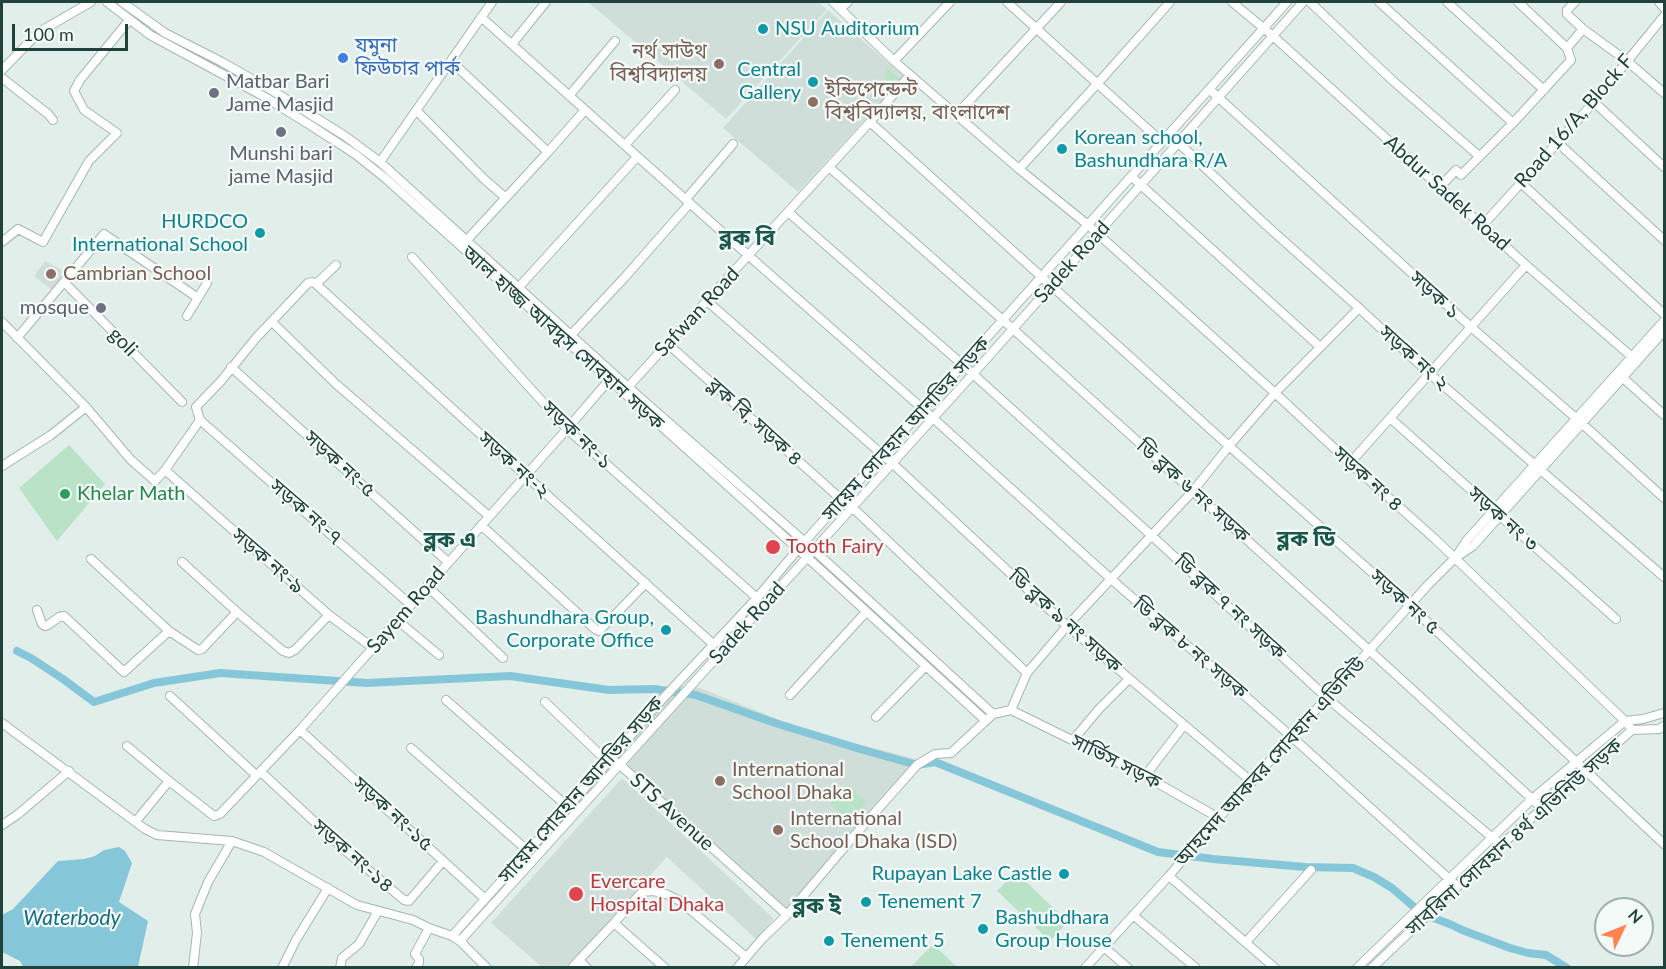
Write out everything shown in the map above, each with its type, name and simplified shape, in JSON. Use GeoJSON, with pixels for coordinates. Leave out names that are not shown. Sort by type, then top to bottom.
{"type":"FeatureCollection","features":[{"type":"Feature","properties":{"kind":"street"},"geometry":{"type":"LineString","coordinates":[[2,70],[39,32],[91,2]]}},
{"type":"Feature","properties":{"kind":"street","name":"আল হাজ্জ আবদুস সোবহান সড়ক"},"geometry":{"type":"LineString","coordinates":[[107,2],[150,34],[265,97],[355,154],[385,178],[985,720]]}},
{"type":"Feature","properties":{"kind":"street"},"geometry":{"type":"LineString","coordinates":[[122,2],[165,33],[270,89],[345,136],[380,162],[570,336],[805,542],[993,714]]}},
{"type":"Feature","properties":{"kind":"street"},"geometry":{"type":"LineString","coordinates":[[380,162],[492,2]]}},
{"type":"Feature","properties":{"kind":"street"},"geometry":{"type":"LineString","coordinates":[[512,44],[546,2]]}},
{"type":"Feature","properties":{"kind":"street","name":"সড়ক নং ৪"},"geometry":{"type":"LineString","coordinates":[[833,2],[894,61],[1019,169],[1098,233],[1275,393],[1455,558],[1632,730]]}},
{"type":"Feature","properties":{"kind":"street"},"geometry":{"type":"LineString","coordinates":[[841,8],[848,2]]}},
{"type":"Feature","properties":{"kind":"street"},"geometry":{"type":"LineString","coordinates":[[894,61],[950,2]]}},
{"type":"Feature","properties":{"kind":"street"},"geometry":{"type":"LineString","coordinates":[[1007,2],[1162,142]]}},
{"type":"Feature","properties":{"kind":"street"},"geometry":{"type":"LineString","coordinates":[[957,114],[1061,2]]}},
{"type":"Feature","properties":{"kind":"street"},"geometry":{"type":"LineString","coordinates":[[1019,169],[1170,2]]}},
{"type":"Feature","properties":{"kind":"street","name":"Abdur Sadek Road"},"geometry":{"type":"LineString","coordinates":[[1232,2],[1632,357]]}},
{"type":"Feature","properties":{"kind":"street","name":"সায়েম সোবহান আনভির সড়ক"},"geometry":{"type":"LineString","coordinates":[[456,939],[485,899],[655,707],[757,598],[798,549],[1287,2]]}},
{"type":"Feature","properties":{"kind":"street"},"geometry":{"type":"LineString","coordinates":[[1177,143],[1303,2]]}},
{"type":"Feature","properties":{"kind":"street"},"geometry":{"type":"LineString","coordinates":[[1310,2],[1392,80],[1479,156]]}},
{"type":"Feature","properties":{"kind":"street"},"geometry":{"type":"LineString","coordinates":[[1379,2],[1513,123]]}},
{"type":"Feature","properties":{"kind":"street"},"geometry":{"type":"LineString","coordinates":[[1447,2],[1544,90]]}},
{"type":"Feature","properties":{"kind":"street"},"geometry":{"type":"LineString","coordinates":[[1440,187],[1456,170],[1461,175],[1571,60],[1567,48],[1518,2]]}},
{"type":"Feature","properties":{"kind":"street"},"geometry":{"type":"LineString","coordinates":[[1575,2],[1567,10],[1567,14],[1583,29],[1664,91]]}},
{"type":"Feature","properties":{"kind":"street"},"geometry":{"type":"LineString","coordinates":[[1659,2],[1665,8]]}},
{"type":"Feature","properties":{"kind":"street","name":"ডি ব্লক ৮ নং সড়ক"},"geometry":{"type":"LineString","coordinates":[[481,16],[1457,886]]}},
{"type":"Feature","properties":{"kind":"street","name":"Road 16/A, Block F"},"geometry":{"type":"LineString","coordinates":[[1483,225],[1594,102],[1665,16]]}},
{"type":"Feature","properties":{"kind":"street"},"geometry":{"type":"LineString","coordinates":[[2,243],[18,229],[43,242],[89,161],[117,133],[84,110],[74,91],[80,80],[126,24]]}},
{"type":"Feature","properties":{"kind":"street"},"geometry":{"type":"LineString","coordinates":[[1567,48],[1583,29]]}},
{"type":"Feature","properties":{"kind":"street"},"geometry":{"type":"LineString","coordinates":[[569,96],[615,41]]}},
{"type":"Feature","properties":{"kind":"street"},"geometry":{"type":"LineString","coordinates":[[451,61],[548,152]]}},
{"type":"Feature","properties":{"kind":"street","name":"Safwan Road"},"geometry":{"type":"LineString","coordinates":[[628,387],[749,256],[910,75]]}},
{"type":"Feature","properties":{"kind":"street"},"geometry":{"type":"LineString","coordinates":[[2,78],[53,120]]}},
{"type":"Feature","properties":{"kind":"street","name":"সড়ক ১"},"geometry":{"type":"LineString","coordinates":[[1209,89],[1471,327],[1665,498]]}},
{"type":"Feature","properties":{"kind":"street"},"geometry":{"type":"LineString","coordinates":[[625,145],[675,90]]}},
{"type":"Feature","properties":{"kind":"street"},"geometry":{"type":"LineString","coordinates":[[1594,102],[1665,167]]}},
{"type":"Feature","properties":{"kind":"street"},"geometry":{"type":"LineString","coordinates":[[416,110],[506,198]]}},
{"type":"Feature","properties":{"kind":"street"},"geometry":{"type":"LineString","coordinates":[[466,241],[585,110]]}},
{"type":"Feature","properties":{"kind":"street","name":"সড়ক নং ৫"},"geometry":{"type":"LineString","coordinates":[[870,122],[1410,606],[1665,844]]}},
{"type":"Feature","properties":{"kind":"street","name":"সড়ক নং ২"},"geometry":{"type":"LineString","coordinates":[[1169,134],[1430,374],[1665,577]]}},
{"type":"Feature","properties":{"kind":"street"},"geometry":{"type":"LineString","coordinates":[[1557,142],[1665,240]]}},
{"type":"Feature","properties":{"kind":"street","name":"Sadek Road"},"geometry":{"type":"LineString","coordinates":[[456,939],[620,765],[973,374],[1177,143]]}},
{"type":"Feature","properties":{"kind":"street"},"geometry":{"type":"LineString","coordinates":[[570,336],[625,277],[733,144]]}},
{"type":"Feature","properties":{"kind":"street"},"geometry":{"type":"LineString","coordinates":[[519,287],[637,157]]}},
{"type":"Feature","properties":{"kind":"street","name":"ডি ব্লক ৬ নং সড়ক"},"geometry":{"type":"LineString","coordinates":[[829,167],[1003,320],[1542,808]]}},
{"type":"Feature","properties":{"kind":"street"},"geometry":{"type":"LineString","coordinates":[[1131,176],[1320,347]]}},
{"type":"Feature","properties":{"kind":"street"},"geometry":{"type":"LineString","coordinates":[[1521,183],[1665,314]]}},
{"type":"Feature","properties":{"kind":"street","name":"ডি ব্লক ৭ নং সড়ক"},"geometry":{"type":"LineString","coordinates":[[788,212],[963,364],[1327,698],[1501,845]]}},
{"type":"Feature","properties":{"kind":"street"},"geometry":{"type":"LineString","coordinates":[[17,338],[104,234],[189,291],[198,298],[207,283],[187,316]]}},
{"type":"Feature","properties":{"kind":"street","name":"সড়ক নং-১"},"geometry":{"type":"LineString","coordinates":[[412,257],[567,429],[757,598]]}},
{"type":"Feature","properties":{"kind":"street"},"geometry":{"type":"LineString","coordinates":[[2,322],[86,407],[131,460],[155,481],[200,420],[196,407],[308,284],[312,282],[316,284],[336,265]]}},
{"type":"Feature","properties":{"kind":"street"},"geometry":{"type":"LineString","coordinates":[[1350,463],[1526,265]]}},
{"type":"Feature","properties":{"kind":"street","name":"goli"},"geometry":{"type":"LineString","coordinates":[[64,282],[182,402]]}},
{"type":"Feature","properties":{"kind":"street","name":"সড়ক নং-২"},"geometry":{"type":"LineString","coordinates":[[316,284],[713,644]]}},
{"type":"Feature","properties":{"kind":"street","name":"ডি ব্লক ৯ নং সড়ক"},"geometry":{"type":"LineString","coordinates":[[707,301],[892,463],[1067,626],[1252,782]]}},
{"type":"Feature","properties":{"kind":"street"},"geometry":{"type":"LineString","coordinates":[[737,968],[787,915],[917,765],[935,754],[951,753],[993,714],[1011,710],[1027,672],[1193,491],[1275,393],[1359,308]]}},
{"type":"Feature","properties":{"kind":"street","name":"আহমেদ আকবর সোবহান এভিনিউ"},"geometry":{"type":"LineString","coordinates":[[1085,968],[1369,650],[1455,558],[1467,540],[1497,513],[1620,376],[1661,336],[1665,321]]}},
{"type":"Feature","properties":{"kind":"street"},"geometry":{"type":"LineString","coordinates":[[272,322],[336,384],[489,516]]}},
{"type":"Feature","properties":{"kind":"street","name":"আহমেদ আকবর সোবহান এভিনিউ"},"geometry":{"type":"LineString","coordinates":[[1620,376],[1632,357],[1661,336]]}},
{"type":"Feature","properties":{"kind":"street","name":"ব্লক বি, সড়ক ৪"},"geometry":{"type":"LineString","coordinates":[[668,344],[852,507],[1027,672]]}},
{"type":"Feature","properties":{"kind":"street","name":"সড়ক নং-৫"},"geometry":{"type":"LineString","coordinates":[[231,367],[448,562]]}},
{"type":"Feature","properties":{"kind":"street"},"geometry":{"type":"LineString","coordinates":[[1620,376],[1665,415]]}},
{"type":"Feature","properties":{"kind":"street","name":"Sayem Road"},"geometry":{"type":"LineString","coordinates":[[169,782],[214,816],[220,814],[300,730],[609,380]]}},
{"type":"Feature","properties":{"kind":"street"},"geometry":{"type":"LineString","coordinates":[[2,466],[51,435],[86,407]]}},
{"type":"Feature","properties":{"kind":"street","name":"সড়ক নং ৩"},"geometry":{"type":"LineString","coordinates":[[1390,418],[1617,620]]}},
{"type":"Feature","properties":{"kind":"street","name":"সড়ক নং-৭"},"geometry":{"type":"LineString","coordinates":[[200,420],[411,604]]}},
{"type":"Feature","properties":{"kind":"street","name":"সড়ক নং-৯"},"geometry":{"type":"LineString","coordinates":[[165,470],[329,615],[373,648]]}},
{"type":"Feature","properties":{"kind":"street"},"geometry":{"type":"LineString","coordinates":[[481,525],[595,629],[600,631],[646,583]]}},
{"type":"Feature","properties":{"kind":"street"},"geometry":{"type":"LineString","coordinates":[[91,559],[169,631],[198,650],[202,649],[237,612]]}},
{"type":"Feature","properties":{"kind":"street"},"geometry":{"type":"LineString","coordinates":[[182,562],[237,612],[288,653],[295,650],[329,615]]}},
{"type":"Feature","properties":{"kind":"street"},"geometry":{"type":"LineString","coordinates":[[427,586],[503,658]]}},
{"type":"Feature","properties":{"kind":"street"},"geometry":{"type":"LineString","coordinates":[[37,610],[45,626],[64,616],[124,672],[169,631]]}},
{"type":"Feature","properties":{"kind":"street"},"geometry":{"type":"LineString","coordinates":[[789,695],[866,612]]}},
{"type":"Feature","properties":{"kind":"street"},"geometry":{"type":"LineString","coordinates":[[397,620],[439,655]]}},
{"type":"Feature","properties":{"kind":"street"},"geometry":{"type":"LineString","coordinates":[[876,717],[926,666]]}},
{"type":"Feature","properties":{"kind":"street"},"geometry":{"type":"LineString","coordinates":[[1073,740],[1129,678]]}},
{"type":"Feature","properties":{"kind":"street"},"geometry":{"type":"LineString","coordinates":[[170,696],[258,774]]}},
{"type":"Feature","properties":{"kind":"street"},"geometry":{"type":"LineString","coordinates":[[446,700],[568,807]]}},
{"type":"Feature","properties":{"kind":"street","name":"STS Avenue"},"geometry":{"type":"LineString","coordinates":[[545,702],[609,760],[620,765],[787,915]]}},
{"type":"Feature","properties":{"kind":"street","name":"সার্ভিস সড়ক"},"geometry":{"type":"LineString","coordinates":[[1011,710],[1145,776],[1219,818]]}},
{"type":"Feature","properties":{"kind":"street","name":"সাবরিনা সোবহান ৪র্থ এভিনিউ সড়ক"},"geometry":{"type":"LineString","coordinates":[[1357,968],[1532,799],[1625,721],[1665,713]]}},
{"type":"Feature","properties":{"kind":"street"},"geometry":{"type":"LineString","coordinates":[[2,723],[145,829],[157,834],[232,841],[264,852],[357,904],[413,920],[456,939],[487,968]]}},
{"type":"Feature","properties":{"kind":"street"},"geometry":{"type":"LineString","coordinates":[[1145,776],[1184,724]]}},
{"type":"Feature","properties":{"kind":"street","name":"সাবরিনা সোবহান ৪র্থ এভিনিউ সড়ক"},"geometry":{"type":"LineString","coordinates":[[1372,968],[1501,845],[1632,730],[1659,729],[1665,726]]}},
{"type":"Feature","properties":{"kind":"street","name":"সড়ক নং-১৫"},"geometry":{"type":"LineString","coordinates":[[300,730],[485,899]]}},
{"type":"Feature","properties":{"kind":"street"},"geometry":{"type":"LineString","coordinates":[[127,746],[169,782],[136,821]]}},
{"type":"Feature","properties":{"kind":"street"},"geometry":{"type":"LineString","coordinates":[[411,748],[528,851]]}},
{"type":"Feature","properties":{"kind":"street"},"geometry":{"type":"LineString","coordinates":[[2,825],[69,771]]}},
{"type":"Feature","properties":{"kind":"street","name":"সড়ক নং-১৪"},"geometry":{"type":"LineString","coordinates":[[258,774],[404,900],[409,901],[443,861]]}},
{"type":"Feature","properties":{"kind":"street"},"geometry":{"type":"LineString","coordinates":[[193,968],[197,933],[195,914],[208,882],[232,841]]}},
{"type":"Feature","properties":{"kind":"street"},"geometry":{"type":"LineString","coordinates":[[1246,942],[1311,870]]}},
{"type":"Feature","properties":{"kind":"street"},"geometry":{"type":"LineString","coordinates":[[1169,876],[1275,968]]}},
{"type":"Feature","properties":{"kind":"street"},"geometry":{"type":"LineString","coordinates":[[282,968],[296,940],[328,888]]}},
{"type":"Feature","properties":{"kind":"street"},"geometry":{"type":"LineString","coordinates":[[572,968],[642,892],[653,891],[680,901],[746,957]]}},
{"type":"Feature","properties":{"kind":"street"},"geometry":{"type":"LineString","coordinates":[[340,968],[342,958],[359,944],[378,910]]}},
{"type":"Feature","properties":{"kind":"street"},"geometry":{"type":"LineString","coordinates":[[1133,915],[1196,968]]}},
{"type":"Feature","properties":{"kind":"street"},"geometry":{"type":"LineString","coordinates":[[614,923],[665,968]]}},
{"type":"Feature","properties":{"kind":"street"},"geometry":{"type":"LineString","coordinates":[[416,968],[419,959],[415,954],[429,928]]}},
{"type":"Feature","properties":{"kind":"street"},"geometry":{"type":"LineString","coordinates":[[1104,947],[1128,968]]}},
{"type":"Feature","properties":{"kind":"street"},"geometry":{"type":"LineString","coordinates":[[579,960],[587,968]]}},
{"type":"Feature","properties":{"kind":"shaded area","name":"নর্থ সাউথ বিশ্ববিদ্যালয়"},"geometry":{"type":"Polygon","coordinates":[[[588,2],[818,2],[827,9],[726,119],[588,2]]]}},
{"type":"Feature","properties":{"kind":"shaded area","name":"ইন্ডিপেন্ডেন্ট বিশ্ববিদ্যালয়, বাংলাদেশ"},"geometry":{"type":"Polygon","coordinates":[[[828,10],[904,77],[798,192],[723,128],[828,10]]]}},
{"type":"Feature","properties":{"kind":"shaded area","name":"Cambrian School"},"geometry":{"type":"Polygon","coordinates":[[[45,261],[67,273],[52,290],[34,276],[45,261]]]}},
{"type":"Feature","properties":{"kind":"shaded area","name":"International School Dhaka (ISD)"},"geometry":{"type":"Polygon","coordinates":[[[676,685],[700,688],[810,732],[921,760],[787,915],[615,758],[676,685]]]}},
{"type":"Feature","properties":{"kind":"shaded area","name":"Evercare Hospital Dhaka"},"geometry":{"type":"Polygon","coordinates":[[[622,778],[774,919],[756,939],[667,857],[568,967],[542,967],[491,923],[622,778]]]}},
{"type":"Feature","properties":{"kind":"green space"},"geometry":{"type":"Polygon","coordinates":[[[886,67],[901,80],[885,97],[886,67]]]}},
{"type":"Feature","properties":{"kind":"green space"},"geometry":{"type":"Polygon","coordinates":[[[69,445],[105,484],[57,541],[19,488],[69,445]]]}},
{"type":"Feature","properties":{"kind":"green space"},"geometry":{"type":"Polygon","coordinates":[[[848,785],[867,802],[858,811],[839,794],[848,785]]]}},
{"type":"Feature","properties":{"kind":"green space"},"geometry":{"type":"Polygon","coordinates":[[[839,795],[858,813],[849,822],[830,804],[839,795]]]}},
{"type":"Feature","properties":{"kind":"green space"},"geometry":{"type":"Polygon","coordinates":[[[1016,872],[1068,922],[1050,941],[997,891],[1016,872]]]}},
{"type":"Feature","properties":{"kind":"green space"},"geometry":{"type":"Polygon","coordinates":[[[933,944],[957,967],[911,967],[933,944]]]}},
{"type":"Feature","properties":{"kind":"water","name":"Waterbody"},"geometry":{"type":"Polygon","coordinates":[[[119,847],[125,851],[132,863],[119,902],[148,921],[138,967],[23,967],[20,961],[2,952],[2,915],[13,909],[58,861],[84,859],[104,850],[119,847]]]}},
{"type":"Feature","properties":{"kind":"waterway"},"geometry":{"type":"LineString","coordinates":[[17,651],[63,679],[94,702],[154,683],[220,673],[367,683],[510,676],[609,690],[654,689],[696,695],[775,723],[917,765],[935,762],[1158,852],[1305,867],[1353,868],[1392,888],[1421,913],[1510,948],[1546,955],[1567,968]]}},
{"type":"Feature","properties":{"kind":"place","name":"NSU Auditorium"},"geometry":{"type":"Point","coordinates":[763,29]}},
{"type":"Feature","properties":{"kind":"place","name":"যমুনা ফিউচার পার্ক"},"geometry":{"type":"Point","coordinates":[343,58]}},
{"type":"Feature","properties":{"kind":"place","name":"নর্থ সাউথ বিশ্ববিদ্যালয়"},"geometry":{"type":"Point","coordinates":[719,64]}},
{"type":"Feature","properties":{"kind":"place","name":"Central Gallery"},"geometry":{"type":"Point","coordinates":[813,82]}},
{"type":"Feature","properties":{"kind":"place","name":"Matbar Bari Jame Masjid"},"geometry":{"type":"Point","coordinates":[214,93]}},
{"type":"Feature","properties":{"kind":"place","name":"ইন্ডিপেন্ডেন্ট বিশ্ববিদ্যালয়, বাংলাদেশ"},"geometry":{"type":"Point","coordinates":[813,102]}},
{"type":"Feature","properties":{"kind":"place","name":"Munshi bari jame Masjid"},"geometry":{"type":"Point","coordinates":[281,132]}},
{"type":"Feature","properties":{"kind":"place","name":"Korean school, Bashundhara R/A"},"geometry":{"type":"Point","coordinates":[1062,149]}},
{"type":"Feature","properties":{"kind":"place","name":"HURDCO International School"},"geometry":{"type":"Point","coordinates":[260,233]}},
{"type":"Feature","properties":{"kind":"place","name":"Cambrian School"},"geometry":{"type":"Point","coordinates":[51,274]}},
{"type":"Feature","properties":{"kind":"place","name":"mosque"},"geometry":{"type":"Point","coordinates":[101,308]}},
{"type":"Feature","properties":{"kind":"place","name":"Khelar Math"},"geometry":{"type":"Point","coordinates":[65,494]}},
{"type":"Feature","properties":{"kind":"place","name":"Tooth Fairy"},"geometry":{"type":"Point","coordinates":[773,547]}},
{"type":"Feature","properties":{"kind":"place","name":"Bashundhara Group, Corporate Office"},"geometry":{"type":"Point","coordinates":[666,630]}},
{"type":"Feature","properties":{"kind":"place","name":"International School Dhaka"},"geometry":{"type":"Point","coordinates":[720,781]}},
{"type":"Feature","properties":{"kind":"place","name":"International School Dhaka (ISD)"},"geometry":{"type":"Point","coordinates":[778,830]}},
{"type":"Feature","properties":{"kind":"place","name":"Rupayan Lake Castle"},"geometry":{"type":"Point","coordinates":[1064,874]}},
{"type":"Feature","properties":{"kind":"place","name":"Evercare Hospital Dhaka"},"geometry":{"type":"Point","coordinates":[576,894]}},
{"type":"Feature","properties":{"kind":"place","name":"Tenement 7"},"geometry":{"type":"Point","coordinates":[866,902]}},
{"type":"Feature","properties":{"kind":"place","name":"Bashubdhara Group House"},"geometry":{"type":"Point","coordinates":[983,929]}},
{"type":"Feature","properties":{"kind":"place","name":"Tenement 5"},"geometry":{"type":"Point","coordinates":[829,941]}},
{"type":"Feature","properties":{"kind":"district","name":"ব্লক বি"},"geometry":{"type":"Point","coordinates":[747,238]}},
{"type":"Feature","properties":{"kind":"district","name":"ব্লক ডি"},"geometry":{"type":"Point","coordinates":[1306,539]}},
{"type":"Feature","properties":{"kind":"district","name":"ব্লক এ"},"geometry":{"type":"Point","coordinates":[450,540]}},
{"type":"Feature","properties":{"kind":"district","name":"ব্লক ই"},"geometry":{"type":"Point","coordinates":[817,906]}}]}
